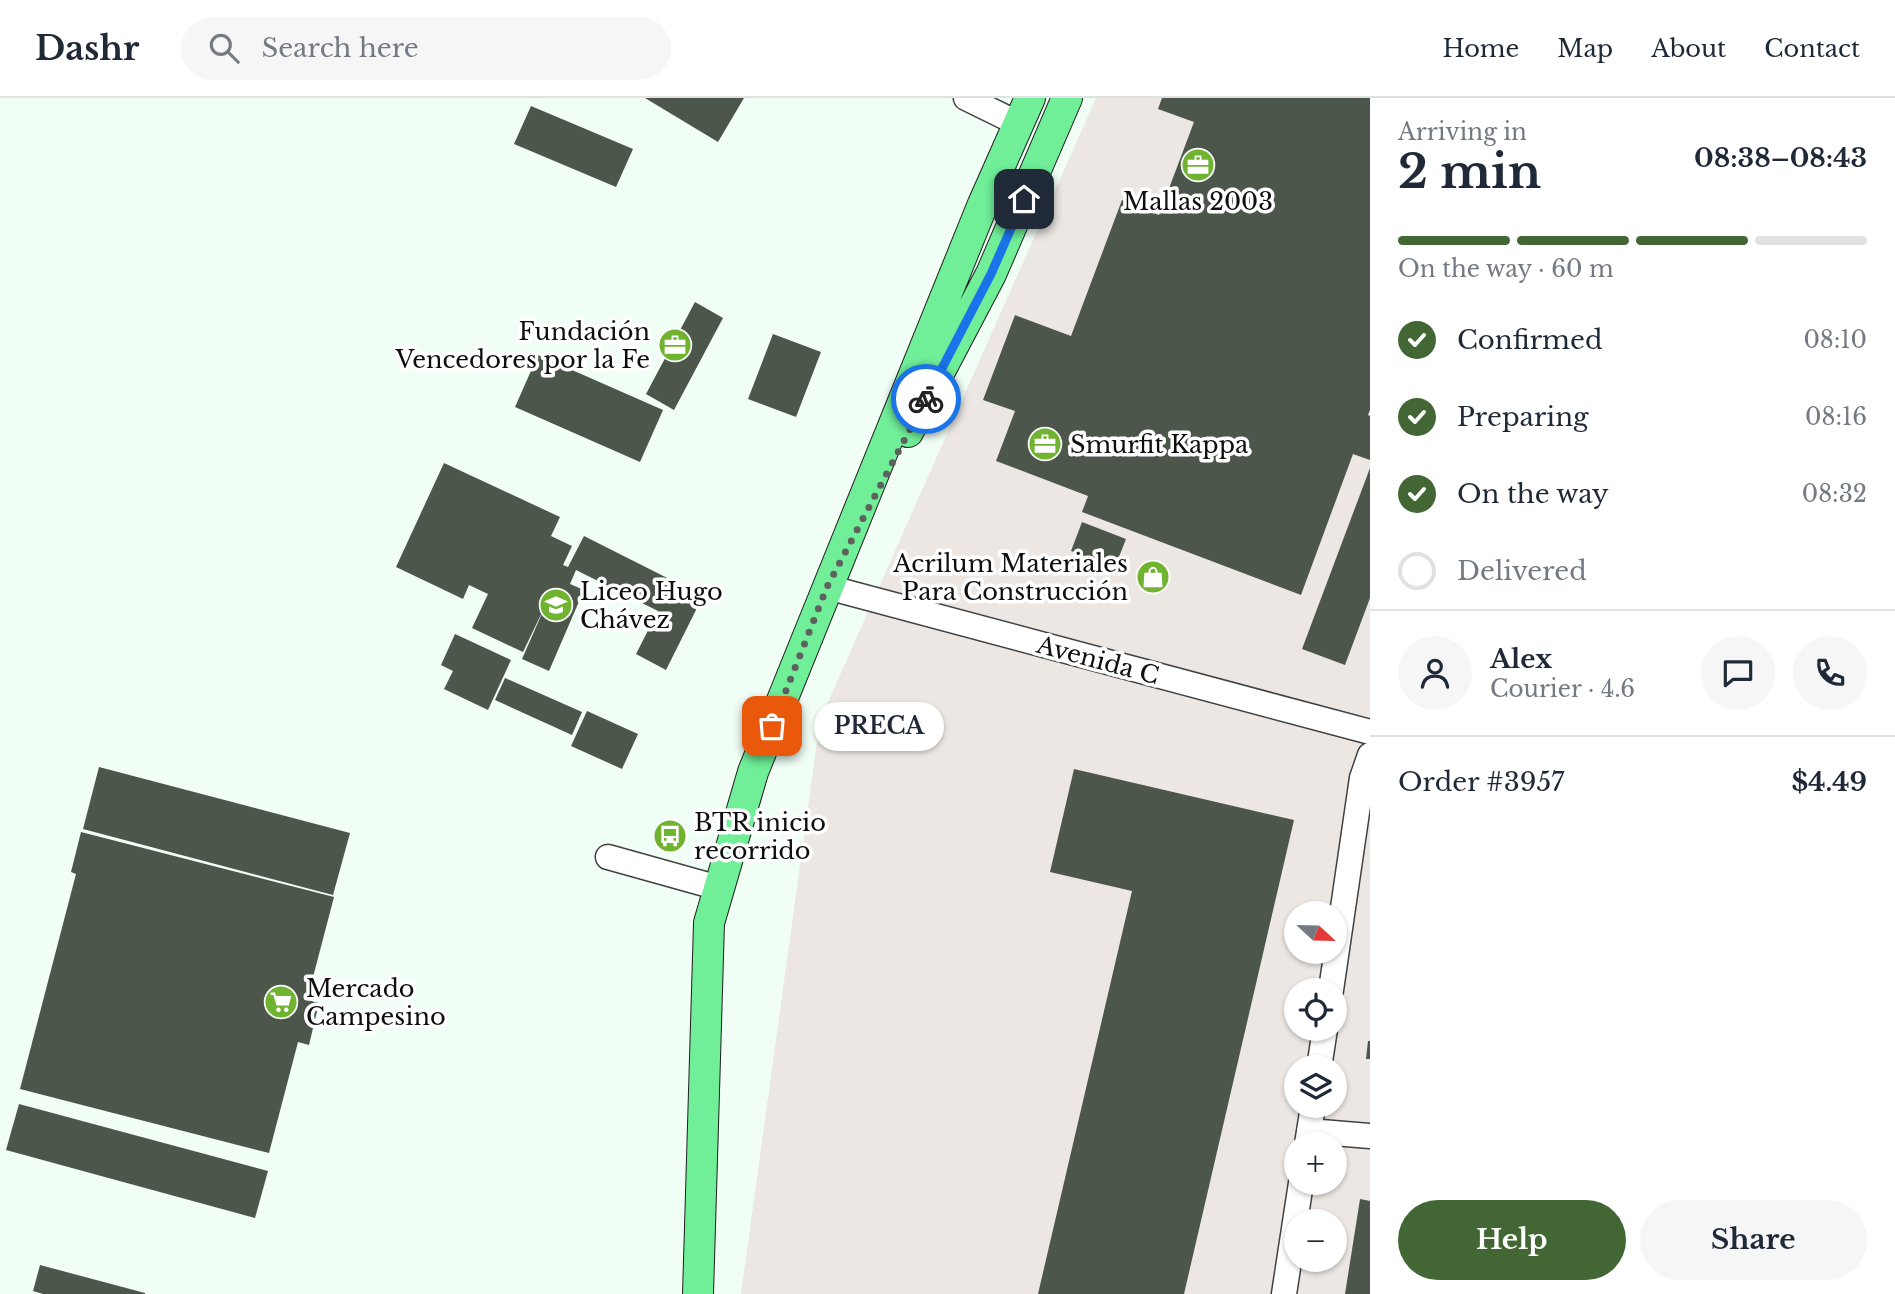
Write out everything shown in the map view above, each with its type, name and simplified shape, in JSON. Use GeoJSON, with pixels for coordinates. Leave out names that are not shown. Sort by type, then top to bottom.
{"type":"FeatureCollection","features":[{"type":"Feature","properties":{"kind":"main road"},"geometry":{"type":"LineString","coordinates":[[827,587],[991,274],[1067,98]]}},
{"type":"Feature","properties":{"kind":"main road"},"geometry":{"type":"LineString","coordinates":[[693,1293],[709,923],[753,772],[983,204],[1024,111]]}},
{"type":"Feature","properties":{"kind":"street"},"geometry":{"type":"LineString","coordinates":[[966,98],[1024,111]]}},
{"type":"Feature","properties":{"kind":"street","name":"Avenida C"},"geometry":{"type":"LineString","coordinates":[[827,587],[1370,732]]}},
{"type":"Feature","properties":{"kind":"street"},"geometry":{"type":"LineString","coordinates":[[1334,978],[1363,837],[1362,778],[1370,755]]}},
{"type":"Feature","properties":{"kind":"street"},"geometry":{"type":"LineString","coordinates":[[608,857],[719,888]]}},
{"type":"Feature","properties":{"kind":"street"},"geometry":{"type":"LineString","coordinates":[[1347,1137],[1370,1136]]}},
{"type":"Feature","properties":{"kind":"street"},"geometry":{"type":"LineString","coordinates":[[1284,1294],[1299,1195]]}},
{"type":"Feature","properties":{"kind":"shaded area"},"geometry":{"type":"Polygon","coordinates":[[[1096,98],[1370,98],[1370,1294],[741,1294],[820,720],[1096,98]]]}},
{"type":"Feature","properties":{"kind":"building"},"geometry":{"type":"Polygon","coordinates":[[[645,98],[744,98],[718,142],[645,98]]]}},
{"type":"Feature","properties":{"kind":"building"},"geometry":{"type":"Polygon","coordinates":[[[1162,98],[1370,98],[1370,460],[1353,454],[1301,595],[1082,512],[1088,496],[996,461],[1015,411],[983,400],[1015,315],[1071,336],[1122,200],[1159,215],[1194,122],[1158,109],[1162,98]]]}},
{"type":"Feature","properties":{"kind":"building"},"geometry":{"type":"Polygon","coordinates":[[[531,106],[633,149],[616,187],[514,144],[531,106]]]}},
{"type":"Feature","properties":{"kind":"building"},"geometry":{"type":"Polygon","coordinates":[[[695,302],[723,318],[674,410],[646,394],[695,302]]]}},
{"type":"Feature","properties":{"kind":"building"},"geometry":{"type":"Polygon","coordinates":[[[773,334],[821,352],[796,417],[748,399],[773,334]]]}},
{"type":"Feature","properties":{"kind":"building"},"geometry":{"type":"Polygon","coordinates":[[[538,355],[663,410],[640,462],[515,407],[538,355]]]}},
{"type":"Feature","properties":{"kind":"building"},"geometry":{"type":"Polygon","coordinates":[[[444,463],[560,517],[551,536],[572,546],[563,565],[568,567],[584,536],[703,596],[666,670],[636,654],[658,611],[576,570],[570,584],[584,590],[549,671],[522,659],[547,602],[523,652],[472,628],[488,594],[469,585],[463,599],[396,567],[444,463]]]}},
{"type":"Feature","properties":{"kind":"building"},"geometry":{"type":"Polygon","coordinates":[[[1370,468],[1370,598],[1345,665],[1302,649],[1370,468]]]}},
{"type":"Feature","properties":{"kind":"building"},"geometry":{"type":"Polygon","coordinates":[[[1082,522],[1126,539],[1115,567],[1071,551],[1082,522]]]}},
{"type":"Feature","properties":{"kind":"building"},"geometry":{"type":"Polygon","coordinates":[[[455,634],[511,660],[488,710],[444,689],[453,671],[441,665],[455,634]]]}},
{"type":"Feature","properties":{"kind":"building"},"geometry":{"type":"Polygon","coordinates":[[[505,678],[582,712],[572,735],[495,700],[505,678]]]}},
{"type":"Feature","properties":{"kind":"building"},"geometry":{"type":"Polygon","coordinates":[[[587,711],[638,734],[622,769],[571,746],[587,711]]]}},
{"type":"Feature","properties":{"kind":"building"},"geometry":{"type":"Polygon","coordinates":[[[99,767],[350,833],[333,895],[83,829],[99,767]]]}},
{"type":"Feature","properties":{"kind":"building"},"geometry":{"type":"Polygon","coordinates":[[[1074,769],[1294,820],[1184,1294],[1038,1294],[1132,891],[1050,872],[1074,769]]]}},
{"type":"Feature","properties":{"kind":"building"},"geometry":{"type":"Polygon","coordinates":[[[81,832],[334,897],[307,1000],[319,1003],[309,1045],[298,1042],[269,1153],[20,1089],[76,874],[71,872],[81,832]]]}},
{"type":"Feature","properties":{"kind":"building"},"geometry":{"type":"Polygon","coordinates":[[[1368,1041],[1370,1059],[1366,1059],[1368,1041]]]}},
{"type":"Feature","properties":{"kind":"building"},"geometry":{"type":"Polygon","coordinates":[[[19,1104],[268,1171],[255,1218],[6,1150],[19,1104]]]}},
{"type":"Feature","properties":{"kind":"building"},"geometry":{"type":"Polygon","coordinates":[[[1360,1199],[1370,1201],[1370,1294],[1345,1294],[1360,1199]]]}},
{"type":"Feature","properties":{"kind":"building"},"geometry":{"type":"Polygon","coordinates":[[[40,1265],[145,1294],[43,1294],[33,1291],[40,1265]]]}},
{"type":"Feature","properties":{"kind":"way so far"},"geometry":{"type":"LineString","coordinates":[[772,726],[827,587],[926,399]]}},
{"type":"Feature","properties":{"kind":"place","name":"Mallas 2003"},"geometry":{"type":"Point","coordinates":[1198,165]}},
{"type":"Feature","properties":{"kind":"place","name":"Fundación Vencedores por la Fe"},"geometry":{"type":"Point","coordinates":[675,345]}},
{"type":"Feature","properties":{"kind":"place","name":"Smurfit Kappa"},"geometry":{"type":"Point","coordinates":[1045,444]}},
{"type":"Feature","properties":{"kind":"place","name":"Acrilum Materiales Para Construcción"},"geometry":{"type":"Point","coordinates":[1153,577]}},
{"type":"Feature","properties":{"kind":"place","name":"Liceo Hugo Chávez"},"geometry":{"type":"Point","coordinates":[556,605]}},
{"type":"Feature","properties":{"kind":"place","name":"PRECA"},"geometry":{"type":"Point","coordinates":[772,726]}},
{"type":"Feature","properties":{"kind":"place","name":"BTR inicio recorrido"},"geometry":{"type":"Point","coordinates":[670,836]}},
{"type":"Feature","properties":{"kind":"place","name":"Mercado Campesino"},"geometry":{"type":"Point","coordinates":[281,1002]}},
{"type":"Feature","properties":{"kind":"route"},"geometry":{"type":"LineString","coordinates":[[926,399],[991,274],[1024,199]]}}]}
